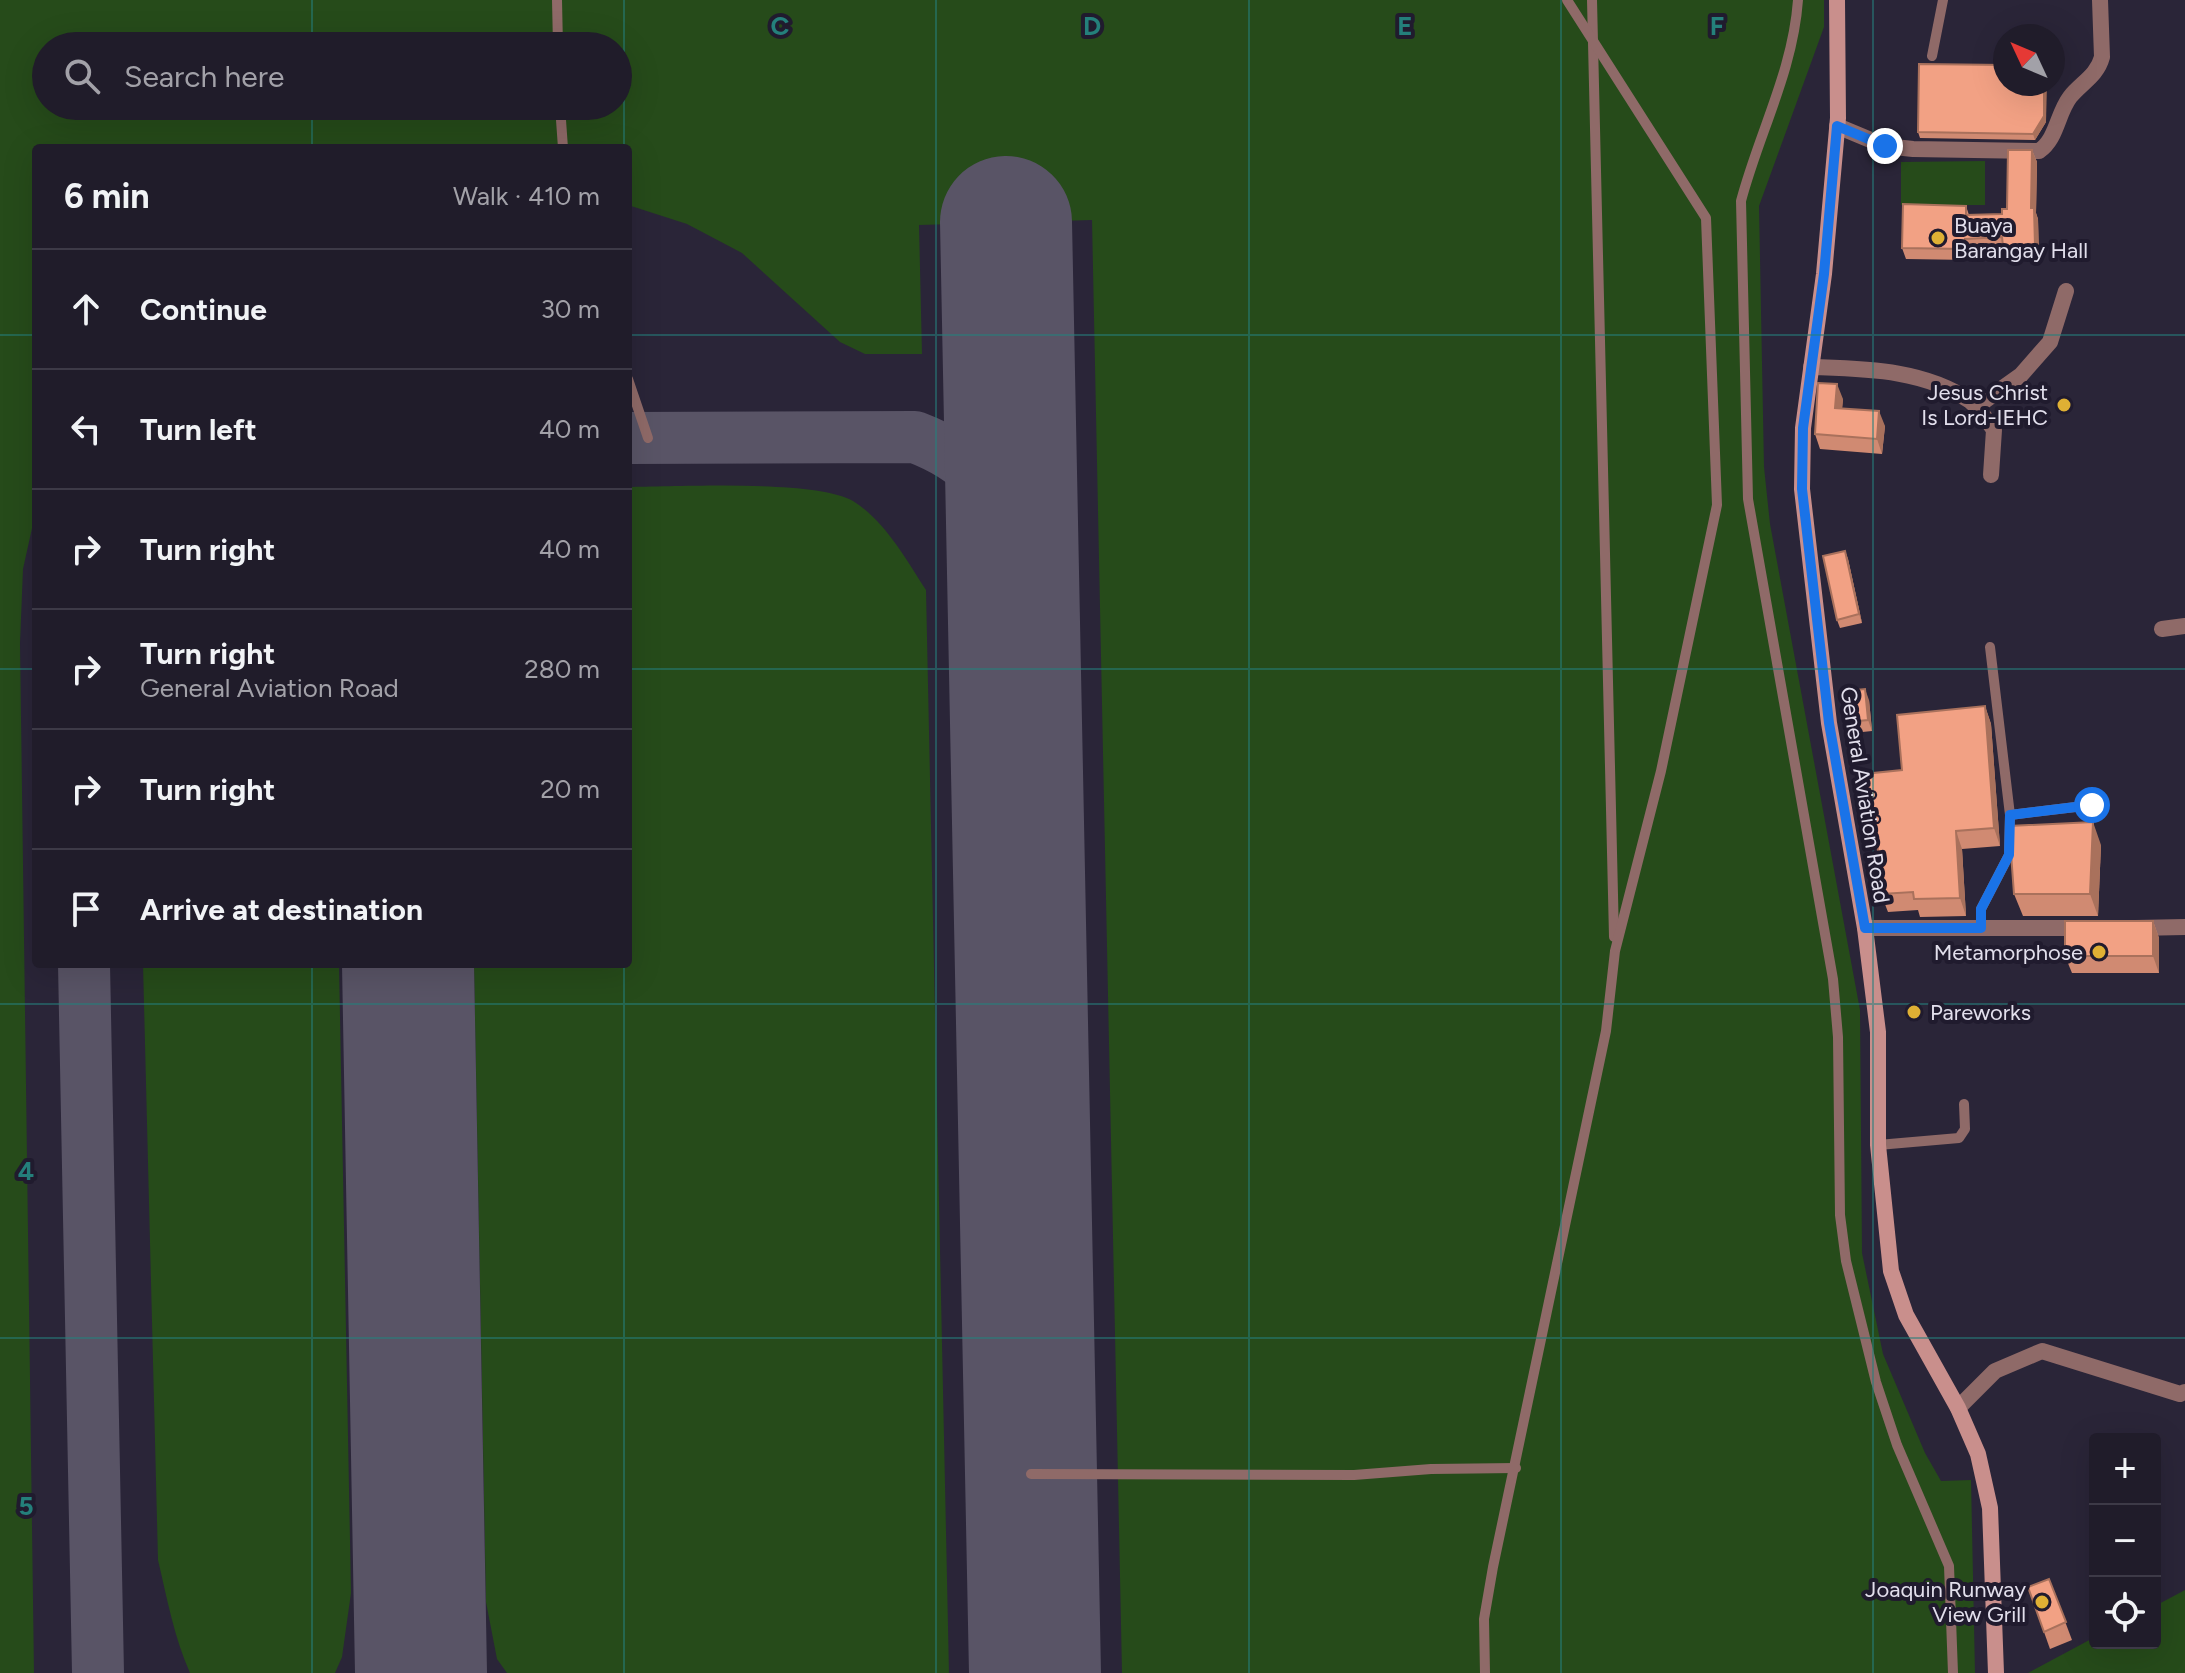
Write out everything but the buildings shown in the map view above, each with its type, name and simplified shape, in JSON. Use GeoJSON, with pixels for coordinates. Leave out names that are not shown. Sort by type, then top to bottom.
{"type":"FeatureCollection","features":[{"type":"Feature","properties":{"kind":"main road","name":"General Aviation Road"},"geometry":{"type":"LineString","coordinates":[[1837,0],[1837,126],[1824,274],[1803,428],[1802,489],[1829,723],[1865,928],[1878,1032],[1878,1145],[1891,1271],[1906,1315],[1958,1408],[1978,1454],[1990,1508],[1996,1673]]}},
{"type":"Feature","properties":{"kind":"street"},"geometry":{"type":"LineString","coordinates":[[1837,126],[1885,146],[1965,152],[2039,151],[2049,144],[2071,96],[2100,65],[2100,0]]}},
{"type":"Feature","properties":{"kind":"street"},"geometry":{"type":"LineString","coordinates":[[1976,407],[2021,375],[2050,342],[2066,291]]}},
{"type":"Feature","properties":{"kind":"street"},"geometry":{"type":"LineString","coordinates":[[1811,367],[1865,369],[1926,379],[1970,401],[1994,430],[1991,475]]}},
{"type":"Feature","properties":{"kind":"street"},"geometry":{"type":"LineString","coordinates":[[2162,629],[2185,626]]}},
{"type":"Feature","properties":{"kind":"street"},"geometry":{"type":"LineString","coordinates":[[1865,928],[2185,927]]}},
{"type":"Feature","properties":{"kind":"street"},"geometry":{"type":"LineString","coordinates":[[1958,1408],[1995,1371],[2042,1351],[2180,1394],[2185,1392]]}},
{"type":"Feature","properties":{"kind":"lane"},"geometry":{"type":"LineString","coordinates":[[557,0],[558,32]]}},
{"type":"Feature","properties":{"kind":"lane"},"geometry":{"type":"LineString","coordinates":[[1485,1673],[1484,1619],[1493,1567],[1606,1031],[1615,951],[1661,771],[1717,505],[1706,218],[1567,0]]}},
{"type":"Feature","properties":{"kind":"lane"},"geometry":{"type":"LineString","coordinates":[[1592,0],[1615,951]]}},
{"type":"Feature","properties":{"kind":"lane"},"geometry":{"type":"LineString","coordinates":[[1798,0],[1794,39],[1785,73],[1749,169],[1741,201],[1748,499],[1833,979],[1838,1037],[1840,1215],[1846,1261],[1872,1368],[1897,1445],[1949,1566],[1953,1673]]}},
{"type":"Feature","properties":{"kind":"lane"},"geometry":{"type":"LineString","coordinates":[[1932,56],[1943,0]]}},
{"type":"Feature","properties":{"kind":"lane"},"geometry":{"type":"LineString","coordinates":[[561,120],[563,144]]}},
{"type":"Feature","properties":{"kind":"lane"},"geometry":{"type":"LineString","coordinates":[[632,391],[648,438]]}},
{"type":"Feature","properties":{"kind":"lane"},"geometry":{"type":"LineString","coordinates":[[1981,928],[1981,909],[2009,855],[2010,815],[1990,647]]}},
{"type":"Feature","properties":{"kind":"lane"},"geometry":{"type":"LineString","coordinates":[[2010,815],[2092,805]]}},
{"type":"Feature","properties":{"kind":"lane"},"geometry":{"type":"LineString","coordinates":[[1878,1145],[1959,1138],[1965,1129],[1964,1104]]}},
{"type":"Feature","properties":{"kind":"lane"},"geometry":{"type":"LineString","coordinates":[[1031,1474],[1326,1475],[1516,1468]]}},
{"type":"Feature","properties":{"kind":"green space"},"geometry":{"type":"Polygon","coordinates":[[[0,0],[1824,0],[1824,27],[1759,206],[1764,467],[1770,524],[1860,1010],[1862,1253],[1883,1354],[1925,1453],[1941,1481],[1971,1480],[1975,1673],[1122,1673],[1092,220],[919,225],[922,354],[865,354],[840,342],[742,253],[687,224],[632,206],[632,144],[32,144],[32,528],[23,569],[20,643],[34,1673],[0,1673],[0,0]]]}},
{"type":"Feature","properties":{"kind":"green space"},"geometry":{"type":"Polygon","coordinates":[[[1985,161],[1985,205],[1901,205],[1901,162],[1985,161]]]}},
{"type":"Feature","properties":{"kind":"green space"},"geometry":{"type":"Polygon","coordinates":[[[632,487],[778,487],[835,494],[853,501],[875,519],[894,541],[926,590],[949,1673],[507,1673],[497,1659],[486,1602],[474,968],[632,968],[632,487]]]}},
{"type":"Feature","properties":{"kind":"green space"},"geometry":{"type":"Polygon","coordinates":[[[143,968],[339,968],[351,1593],[342,1657],[335,1673],[190,1673],[175,1631],[158,1560],[143,968]]]}},
{"type":"Feature","properties":{"kind":"green space"},"geometry":{"type":"Polygon","coordinates":[[[2185,1590],[2185,1673],[2028,1673],[2089,1640],[2089,1649],[2161,1649],[2161,1603],[2185,1590]]]}},
{"type":"Feature","properties":{"kind":"taxiway"},"geometry":{"type":"LineString","coordinates":[[632,438],[915,437],[954,456],[981,479],[999,510],[1012,551]]}},
{"type":"Feature","properties":{"kind":"taxiway"},"geometry":{"type":"LineString","coordinates":[[84,968],[98,1673]]}},
{"type":"Feature","properties":{"kind":"runway"},"geometry":{"type":"LineString","coordinates":[[1006,222],[1035,1673]]}},
{"type":"Feature","properties":{"kind":"runway"},"geometry":{"type":"LineString","coordinates":[[408,968],[421,1673]]}},
{"type":"Feature","properties":{"kind":"place","name":"Buaya Barangay Hall"},"geometry":{"type":"Point","coordinates":[1938,238]}},
{"type":"Feature","properties":{"kind":"place","name":"Jesus Christ Is Lord-IEHC"},"geometry":{"type":"Point","coordinates":[2064,405]}},
{"type":"Feature","properties":{"kind":"place","name":"Metamorphose"},"geometry":{"type":"Point","coordinates":[2099,952]}},
{"type":"Feature","properties":{"kind":"place","name":"Pareworks"},"geometry":{"type":"Point","coordinates":[1914,1012]}},
{"type":"Feature","properties":{"kind":"place","name":"Joaquin Runway View Grill"},"geometry":{"type":"Point","coordinates":[2042,1602]}},
{"type":"Feature","properties":{"kind":"route"},"geometry":{"type":"LineString","coordinates":[[1885,146],[1837,126],[1824,274],[1803,428],[1802,489],[1829,723],[1865,928],[1981,928],[1981,909],[2009,855],[2010,815],[2092,805]]}}]}
